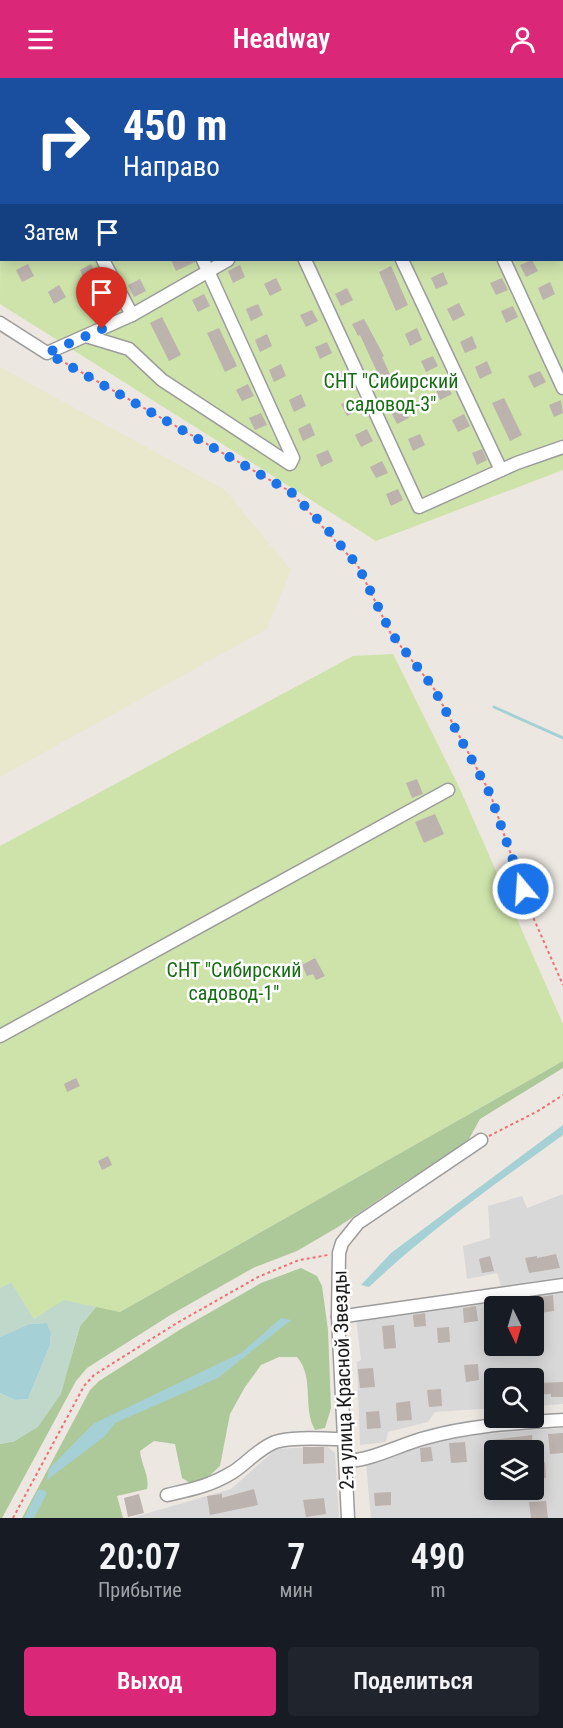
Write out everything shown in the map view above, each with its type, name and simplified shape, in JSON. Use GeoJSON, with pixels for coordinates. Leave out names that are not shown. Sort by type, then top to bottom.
{"type":"FeatureCollection","features":[{"type":"Feature","properties":{"kind":"street"},"geometry":{"type":"LineString","coordinates":[[104,261],[132,315]]}},
{"type":"Feature","properties":{"kind":"street"},"geometry":{"type":"LineString","coordinates":[[0,323],[47,353],[132,315],[206,265],[224,261]]}},
{"type":"Feature","properties":{"kind":"street"},"geometry":{"type":"LineString","coordinates":[[305,261],[419,507],[501,470],[563,447]]}},
{"type":"Feature","properties":{"kind":"street"},"geometry":{"type":"LineString","coordinates":[[402,261],[501,470]]}},
{"type":"Feature","properties":{"kind":"street"},"geometry":{"type":"LineString","coordinates":[[504,261],[563,388]]}},
{"type":"Feature","properties":{"kind":"street"},"geometry":{"type":"LineString","coordinates":[[86,336],[129,349],[162,380],[290,464],[293,458],[206,265]]}},
{"type":"Feature","properties":{"kind":"street"},"geometry":{"type":"LineString","coordinates":[[0,1036],[448,790]]}},
{"type":"Feature","properties":{"kind":"street"},"geometry":{"type":"LineString","coordinates":[[340,1248],[358,1223],[481,1140]]}},
{"type":"Feature","properties":{"kind":"street","name":"2-я улица Красной Звезды"},"geometry":{"type":"LineString","coordinates":[[340,1248],[338,1317],[348,1518]]}},
{"type":"Feature","properties":{"kind":"street"},"geometry":{"type":"LineString","coordinates":[[338,1317],[563,1285]]}},
{"type":"Feature","properties":{"kind":"street"},"geometry":{"type":"LineString","coordinates":[[346,1461],[359,1460],[426,1438],[490,1425],[563,1420]]}},
{"type":"Feature","properties":{"kind":"street"},"geometry":{"type":"LineString","coordinates":[[167,1495],[209,1485],[276,1442],[344,1439]]}},
{"type":"Feature","properties":{"kind":"path"},"geometry":{"type":"LineString","coordinates":[[47,353],[291,492],[358,566],[391,633],[433,687],[490,794],[529,908],[563,985]]}},
{"type":"Feature","properties":{"kind":"path"},"geometry":{"type":"LineString","coordinates":[[481,1140],[538,1111],[563,1095]]}},
{"type":"Feature","properties":{"kind":"path"},"geometry":{"type":"LineString","coordinates":[[13,1518],[84,1386],[94,1376],[177,1323],[258,1277],[299,1260],[340,1248]]}},
{"type":"Feature","properties":{"kind":"shaded area"},"geometry":{"type":"Polygon","coordinates":[[[563,1194],[563,1277],[501,1286],[497,1273],[467,1279],[463,1246],[490,1238],[488,1206],[522,1196],[527,1208],[563,1194]]]}},
{"type":"Feature","properties":{"kind":"shaded area"},"geometry":{"type":"Polygon","coordinates":[[[563,1289],[563,1404],[544,1405],[544,1368],[484,1368],[484,1409],[435,1412],[428,1422],[388,1432],[386,1442],[360,1445],[357,1362],[361,1360],[356,1317],[484,1300],[484,1356],[544,1356],[544,1296],[511,1296],[563,1289]]]}},
{"type":"Feature","properties":{"kind":"shaded area"},"geometry":{"type":"Polygon","coordinates":[[[563,1428],[563,1518],[371,1518],[366,1464],[414,1444],[461,1436],[563,1428]]]}},
{"type":"Feature","properties":{"kind":"shaded area"},"geometry":{"type":"Polygon","coordinates":[[[327,1446],[335,1453],[339,1518],[131,1518],[231,1489],[276,1449],[327,1446]]]}},
{"type":"Feature","properties":{"kind":"green space","name":"СНТ \"Сибирский садовод-3\""},"geometry":{"type":"Polygon","coordinates":[[[0,261],[563,261],[563,470],[376,541],[0,304],[0,261]]]}},
{"type":"Feature","properties":{"kind":"green space"},"geometry":{"type":"Polygon","coordinates":[[[0,367],[225,490],[291,570],[267,629],[0,777],[0,367]]]}},
{"type":"Feature","properties":{"kind":"green space","name":"СНТ \"Сибирский садовод-1\""},"geometry":{"type":"Polygon","coordinates":[[[393,654],[460,789],[563,1024],[563,1061],[120,1312],[64,1301],[34,1319],[11,1282],[0,1288],[0,846],[353,656],[393,654]]]}},
{"type":"Feature","properties":{"kind":"green space"},"geometry":{"type":"Polygon","coordinates":[[[563,1061],[563,1068],[480,1119],[464,1148],[408,1180],[338,1227],[297,1251],[253,1268],[172,1314],[87,1368],[76,1381],[0,1518],[0,1444],[15,1441],[60,1394],[80,1326],[96,1307],[120,1312],[563,1061]]]}},
{"type":"Feature","properties":{"kind":"green space"},"geometry":{"type":"Polygon","coordinates":[[[301,1268],[317,1276],[322,1286],[328,1330],[331,1408],[325,1428],[315,1430],[311,1421],[306,1374],[297,1357],[279,1357],[261,1365],[245,1387],[230,1414],[220,1466],[208,1477],[193,1485],[182,1478],[175,1444],[154,1441],[140,1451],[147,1489],[117,1496],[123,1518],[22,1518],[90,1390],[99,1381],[181,1329],[261,1283],[301,1268]]]}},
{"type":"Feature","properties":{"kind":"green space"},"geometry":{"type":"Polygon","coordinates":[[[11,1282],[34,1319],[64,1300],[96,1307],[80,1326],[61,1394],[38,1427],[15,1441],[0,1444],[0,1393],[15,1400],[28,1399],[50,1345],[51,1333],[47,1323],[29,1324],[0,1337],[0,1288],[11,1282]]]}},
{"type":"Feature","properties":{"kind":"water"},"geometry":{"type":"Polygon","coordinates":[[[563,1125],[563,1135],[439,1227],[369,1287],[361,1285],[391,1253],[563,1125]]]}},
{"type":"Feature","properties":{"kind":"water"},"geometry":{"type":"Polygon","coordinates":[[[281,1318],[291,1320],[218,1378],[115,1423],[105,1436],[47,1480],[49,1469],[93,1424],[241,1353],[281,1318]]]}},
{"type":"Feature","properties":{"kind":"water"},"geometry":{"type":"Polygon","coordinates":[[[47,1323],[51,1333],[50,1345],[28,1399],[15,1400],[0,1393],[0,1337],[29,1324],[47,1323]]]}},
{"type":"Feature","properties":{"kind":"water"},"geometry":{"type":"Polygon","coordinates":[[[38,1490],[44,1490],[47,1493],[34,1518],[24,1518],[38,1490]]]}},
{"type":"Feature","properties":{"kind":"building"},"geometry":{"type":"Polygon","coordinates":[[[171,261],[195,261],[195,262],[176,271],[171,261]]]}},
{"type":"Feature","properties":{"kind":"building"},"geometry":{"type":"Polygon","coordinates":[[[533,261],[538,271],[526,277],[520,265],[533,261]]]}},
{"type":"Feature","properties":{"kind":"building"},"geometry":{"type":"Polygon","coordinates":[[[28,264],[34,276],[22,282],[16,270],[28,264]]]}},
{"type":"Feature","properties":{"kind":"building"},"geometry":{"type":"Polygon","coordinates":[[[91,264],[97,276],[85,282],[80,270],[91,264]]]}},
{"type":"Feature","properties":{"kind":"building"},"geometry":{"type":"Polygon","coordinates":[[[240,265],[245,277],[233,283],[228,271],[240,265]]]}},
{"type":"Feature","properties":{"kind":"building"},"geometry":{"type":"Polygon","coordinates":[[[391,266],[408,305],[396,311],[379,272],[391,266]]]}},
{"type":"Feature","properties":{"kind":"building"},"geometry":{"type":"Polygon","coordinates":[[[443,272],[448,284],[436,289],[431,278],[443,272]]]}},
{"type":"Feature","properties":{"kind":"building"},"geometry":{"type":"Polygon","coordinates":[[[276,278],[282,290],[270,296],[264,284],[276,278]]]}},
{"type":"Feature","properties":{"kind":"building"},"geometry":{"type":"Polygon","coordinates":[[[502,278],[508,290],[496,295],[490,283],[502,278]]]}},
{"type":"Feature","properties":{"kind":"building"},"geometry":{"type":"Polygon","coordinates":[[[140,279],[146,291],[134,297],[128,285],[140,279]]]}},
{"type":"Feature","properties":{"kind":"building"},"geometry":{"type":"Polygon","coordinates":[[[550,282],[555,294],[543,300],[538,288],[550,282]]]}},
{"type":"Feature","properties":{"kind":"building"},"geometry":{"type":"Polygon","coordinates":[[[59,285],[66,297],[54,304],[48,292],[59,285]]]}},
{"type":"Feature","properties":{"kind":"building"},"geometry":{"type":"Polygon","coordinates":[[[347,288],[353,300],[341,306],[335,294],[347,288]]]}},
{"type":"Feature","properties":{"kind":"building"},"geometry":{"type":"Polygon","coordinates":[[[102,293],[108,305],[96,310],[90,299],[102,293]]]}},
{"type":"Feature","properties":{"kind":"building"},"geometry":{"type":"Polygon","coordinates":[[[204,294],[210,306],[198,312],[192,300],[204,294]]]}},
{"type":"Feature","properties":{"kind":"building"},"geometry":{"type":"Polygon","coordinates":[[[459,303],[465,315],[453,321],[447,309],[459,303]]]}},
{"type":"Feature","properties":{"kind":"building"},"geometry":{"type":"Polygon","coordinates":[[[258,304],[263,315],[251,321],[246,309],[258,304]]]}},
{"type":"Feature","properties":{"kind":"building"},"geometry":{"type":"Polygon","coordinates":[[[513,306],[518,317],[506,323],[501,311],[513,306]]]}},
{"type":"Feature","properties":{"kind":"building"},"geometry":{"type":"Polygon","coordinates":[[[312,310],[318,321],[306,327],[300,315],[312,310]]]}},
{"type":"Feature","properties":{"kind":"building"},"geometry":{"type":"Polygon","coordinates":[[[162,317],[181,355],[169,361],[150,323],[162,317]]]}},
{"type":"Feature","properties":{"kind":"building"},"geometry":{"type":"Polygon","coordinates":[[[364,319],[384,356],[382,357],[393,381],[381,387],[376,375],[378,374],[360,335],[358,336],[352,324],[364,319]]]}},
{"type":"Feature","properties":{"kind":"building"},"geometry":{"type":"Polygon","coordinates":[[[219,328],[237,366],[225,372],[207,333],[219,328]]]}},
{"type":"Feature","properties":{"kind":"building"},"geometry":{"type":"Polygon","coordinates":[[[417,328],[422,340],[410,346],[405,334],[417,328]]]}},
{"type":"Feature","properties":{"kind":"building"},"geometry":{"type":"Polygon","coordinates":[[[267,334],[272,346],[260,352],[255,340],[267,334]]]}},
{"type":"Feature","properties":{"kind":"building"},"geometry":{"type":"Polygon","coordinates":[[[472,336],[477,348],[465,353],[460,342],[472,336]]]}},
{"type":"Feature","properties":{"kind":"building"},"geometry":{"type":"Polygon","coordinates":[[[327,342],[332,353],[320,359],[315,347],[327,342]]]}},
{"type":"Feature","properties":{"kind":"building"},"geometry":{"type":"Polygon","coordinates":[[[433,356],[438,366],[426,372],[421,361],[433,356]]]}},
{"type":"Feature","properties":{"kind":"building"},"geometry":{"type":"Polygon","coordinates":[[[487,361],[492,373],[480,379],[475,367],[487,361]]]}},
{"type":"Feature","properties":{"kind":"building"},"geometry":{"type":"Polygon","coordinates":[[[281,364],[286,376],[274,382],[269,370],[281,364]]]}},
{"type":"Feature","properties":{"kind":"building"},"geometry":{"type":"Polygon","coordinates":[[[342,371],[347,383],[335,388],[330,377],[342,371]]]}},
{"type":"Feature","properties":{"kind":"building"},"geometry":{"type":"Polygon","coordinates":[[[540,371],[546,382],[534,388],[528,376],[540,371]]]}},
{"type":"Feature","properties":{"kind":"building"},"geometry":{"type":"Polygon","coordinates":[[[447,383],[452,394],[440,400],[435,388],[447,383]]]}},
{"type":"Feature","properties":{"kind":"building"},"geometry":{"type":"Polygon","coordinates":[[[248,384],[254,396],[242,401],[236,390],[248,384]]]}},
{"type":"Feature","properties":{"kind":"building"},"geometry":{"type":"Polygon","coordinates":[[[301,394],[306,406],[294,412],[289,400],[301,394]]]}},
{"type":"Feature","properties":{"kind":"building"},"geometry":{"type":"Polygon","coordinates":[[[504,398],[522,435],[510,441],[492,403],[504,398]]]}},
{"type":"Feature","properties":{"kind":"building"},"geometry":{"type":"Polygon","coordinates":[[[354,399],[359,410],[347,416],[341,404],[354,399]]]}},
{"type":"Feature","properties":{"kind":"building"},"geometry":{"type":"Polygon","coordinates":[[[561,400],[563,413],[554,417],[549,405],[561,400]]]}},
{"type":"Feature","properties":{"kind":"building"},"geometry":{"type":"Polygon","coordinates":[[[403,406],[409,418],[397,424],[391,412],[403,406]]]}},
{"type":"Feature","properties":{"kind":"building"},"geometry":{"type":"Polygon","coordinates":[[[261,413],[267,425],[255,430],[249,418],[261,413]]]}},
{"type":"Feature","properties":{"kind":"building"},"geometry":{"type":"Polygon","coordinates":[[[464,414],[470,426],[458,432],[452,420],[464,414]]]}},
{"type":"Feature","properties":{"kind":"building"},"geometry":{"type":"Polygon","coordinates":[[[310,423],[315,435],[303,441],[298,429],[310,423]]]}},
{"type":"Feature","properties":{"kind":"building"},"geometry":{"type":"Polygon","coordinates":[[[367,429],[373,441],[361,447],[355,435],[367,429]]]}},
{"type":"Feature","properties":{"kind":"building"},"geometry":{"type":"Polygon","coordinates":[[[420,434],[425,445],[413,451],[408,439],[420,434]]]}},
{"type":"Feature","properties":{"kind":"building"},"geometry":{"type":"Polygon","coordinates":[[[482,449],[487,460],[477,465],[472,453],[482,449]]]}},
{"type":"Feature","properties":{"kind":"building"},"geometry":{"type":"Polygon","coordinates":[[[328,450],[333,461],[321,467],[316,455],[328,450]]]}},
{"type":"Feature","properties":{"kind":"building"},"geometry":{"type":"Polygon","coordinates":[[[382,461],[388,473],[376,478],[370,467],[382,461]]]}},
{"type":"Feature","properties":{"kind":"building"},"geometry":{"type":"Polygon","coordinates":[[[398,489],[403,500],[391,506],[386,494],[398,489]]]}},
{"type":"Feature","properties":{"kind":"building"},"geometry":{"type":"Polygon","coordinates":[[[417,779],[423,794],[412,798],[406,783],[417,779]]]}},
{"type":"Feature","properties":{"kind":"building"},"geometry":{"type":"Polygon","coordinates":[[[435,814],[444,834],[424,843],[415,822],[435,814]]]}},
{"type":"Feature","properties":{"kind":"building"},"geometry":{"type":"Polygon","coordinates":[[[315,958],[325,976],[316,980],[313,974],[307,976],[302,965],[315,958]]]}},
{"type":"Feature","properties":{"kind":"building"},"geometry":{"type":"Polygon","coordinates":[[[76,1078],[80,1086],[67,1092],[64,1084],[76,1078]]]}},
{"type":"Feature","properties":{"kind":"building"},"geometry":{"type":"Polygon","coordinates":[[[108,1156],[112,1165],[102,1170],[98,1161],[108,1156]]]}},
{"type":"Feature","properties":{"kind":"building"},"geometry":{"type":"Polygon","coordinates":[[[556,1254],[560,1268],[529,1273],[525,1258],[556,1254]]]}},
{"type":"Feature","properties":{"kind":"building"},"geometry":{"type":"Polygon","coordinates":[[[490,1256],[494,1271],[482,1273],[479,1259],[490,1256]]]}},
{"type":"Feature","properties":{"kind":"building"},"geometry":{"type":"Polygon","coordinates":[[[553,1295],[554,1311],[544,1312],[544,1296],[553,1295]]]}},
{"type":"Feature","properties":{"kind":"building"},"geometry":{"type":"Polygon","coordinates":[[[476,1306],[478,1321],[464,1323],[463,1308],[476,1306]]]}},
{"type":"Feature","properties":{"kind":"building"},"geometry":{"type":"Polygon","coordinates":[[[425,1313],[426,1326],[414,1327],[413,1315],[425,1313]]]}},
{"type":"Feature","properties":{"kind":"building"},"geometry":{"type":"Polygon","coordinates":[[[394,1325],[396,1348],[384,1349],[382,1326],[394,1325]]]}},
{"type":"Feature","properties":{"kind":"building"},"geometry":{"type":"Polygon","coordinates":[[[449,1327],[450,1342],[438,1343],[437,1328],[449,1327]]]}},
{"type":"Feature","properties":{"kind":"building"},"geometry":{"type":"Polygon","coordinates":[[[478,1364],[479,1380],[466,1382],[464,1365],[478,1364]]]}},
{"type":"Feature","properties":{"kind":"building"},"geometry":{"type":"Polygon","coordinates":[[[373,1368],[375,1387],[360,1388],[358,1369],[373,1368]]]}},
{"type":"Feature","properties":{"kind":"building"},"geometry":{"type":"Polygon","coordinates":[[[563,1382],[563,1397],[544,1394],[544,1383],[563,1382]]]}},
{"type":"Feature","properties":{"kind":"building"},"geometry":{"type":"Polygon","coordinates":[[[441,1389],[442,1406],[429,1407],[427,1390],[441,1389]]]}},
{"type":"Feature","properties":{"kind":"building"},"geometry":{"type":"Polygon","coordinates":[[[410,1401],[412,1420],[397,1421],[396,1403],[410,1401]]]}},
{"type":"Feature","properties":{"kind":"building"},"geometry":{"type":"Polygon","coordinates":[[[379,1411],[381,1428],[367,1429],[366,1412],[379,1411]]]}},
{"type":"Feature","properties":{"kind":"building"},"geometry":{"type":"Polygon","coordinates":[[[563,1433],[563,1453],[550,1454],[548,1434],[563,1433]]]}},
{"type":"Feature","properties":{"kind":"building"},"geometry":{"type":"Polygon","coordinates":[[[532,1435],[532,1440],[492,1440],[532,1435]]]}},
{"type":"Feature","properties":{"kind":"building"},"geometry":{"type":"Polygon","coordinates":[[[465,1442],[467,1462],[451,1463],[449,1443],[465,1442]]]}},
{"type":"Feature","properties":{"kind":"building"},"geometry":{"type":"Polygon","coordinates":[[[303,1447],[324,1447],[324,1463],[303,1464],[303,1447]]]}},
{"type":"Feature","properties":{"kind":"building"},"geometry":{"type":"Polygon","coordinates":[[[431,1447],[433,1461],[421,1462],[420,1448],[431,1447]]]}},
{"type":"Feature","properties":{"kind":"building"},"geometry":{"type":"Polygon","coordinates":[[[544,1462],[545,1462],[546,1478],[544,1478],[544,1462]]]}},
{"type":"Feature","properties":{"kind":"building"},"geometry":{"type":"Polygon","coordinates":[[[254,1489],[258,1505],[210,1515],[207,1496],[222,1494],[222,1498],[254,1489]]]}},
{"type":"Feature","properties":{"kind":"building"},"geometry":{"type":"Polygon","coordinates":[[[391,1492],[391,1505],[375,1506],[374,1493],[391,1492]]]}},
{"type":"Feature","properties":{"kind":"building"},"geometry":{"type":"Polygon","coordinates":[[[139,1494],[144,1513],[128,1517],[124,1498],[139,1494]]]}},
{"type":"Feature","properties":{"kind":"building"},"geometry":{"type":"Polygon","coordinates":[[[324,1498],[326,1514],[306,1517],[303,1500],[324,1498]]]}},
{"type":"Feature","properties":{"kind":"building"},"geometry":{"type":"Polygon","coordinates":[[[546,1501],[548,1518],[531,1518],[529,1502],[546,1501]]]}},
{"type":"Feature","properties":{"kind":"waterway"},"geometry":{"type":"LineString","coordinates":[[494,707],[563,738]]}},
{"type":"Feature","properties":{"kind":"route"},"geometry":{"type":"LineString","coordinates":[[102,329],[47,353],[291,492],[358,566],[391,633],[433,687],[490,794],[523,889]]}}]}
